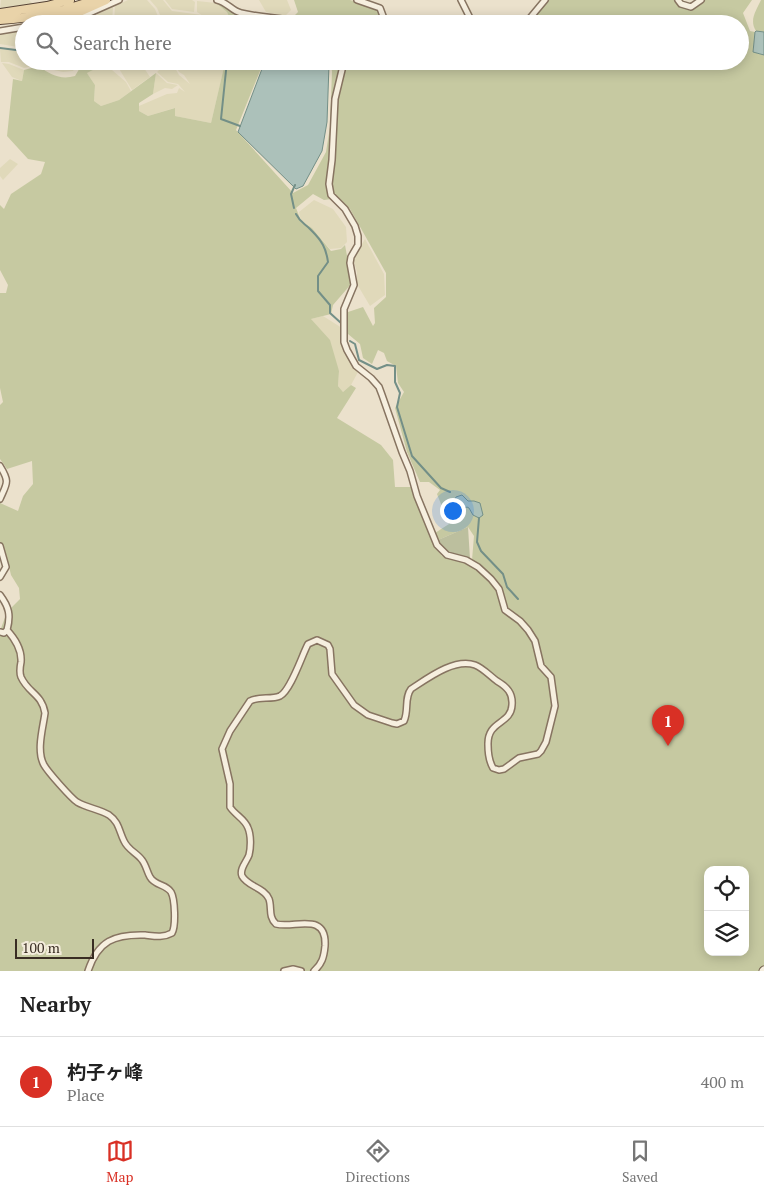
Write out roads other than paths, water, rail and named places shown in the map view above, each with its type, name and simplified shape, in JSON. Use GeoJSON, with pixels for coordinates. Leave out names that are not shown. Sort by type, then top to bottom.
{"type":"FeatureCollection","features":[{"type":"Feature","properties":{"kind":"main road"},"geometry":{"type":"LineString","coordinates":[[0,13],[12,13],[70,0]]}},
{"type":"Feature","properties":{"kind":"main road"},"geometry":{"type":"LineString","coordinates":[[41,15],[64,10],[93,0]]}},
{"type":"Feature","properties":{"kind":"main road"},"geometry":{"type":"LineString","coordinates":[[69,15],[106,0]]}},
{"type":"Feature","properties":{"kind":"main road"},"geometry":{"type":"LineString","coordinates":[[0,20],[15,18]]}},
{"type":"Feature","properties":{"kind":"street"},"geometry":{"type":"LineString","coordinates":[[85,15],[119,0]]}},
{"type":"Feature","properties":{"kind":"street"},"geometry":{"type":"LineString","coordinates":[[217,0],[224,2],[239,12],[259,15]]}},
{"type":"Feature","properties":{"kind":"street"},"geometry":{"type":"LineString","coordinates":[[357,0],[380,8],[383,15]]}},
{"type":"Feature","properties":{"kind":"street"},"geometry":{"type":"LineString","coordinates":[[460,0],[468,15]]}},
{"type":"Feature","properties":{"kind":"street"},"geometry":{"type":"LineString","coordinates":[[532,15],[545,0]]}},
{"type":"Feature","properties":{"kind":"street"},"geometry":{"type":"LineString","coordinates":[[678,0],[681,4],[691,6],[701,0]]}},
{"type":"Feature","properties":{"kind":"street"},"geometry":{"type":"LineString","coordinates":[[0,31],[15,28]]}},
{"type":"Feature","properties":{"kind":"street"},"geometry":{"type":"LineString","coordinates":[[314,971],[320,966],[325,954],[325,941],[321,930],[311,923],[276,924],[271,917],[268,896],[264,891],[245,881],[241,872],[249,855],[250,835],[248,826],[230,807],[230,784],[222,749],[230,731],[250,701],[276,697],[284,692],[301,662],[302,655],[308,644],[317,640],[328,645],[332,674],[354,705],[368,715],[397,724],[404,720],[407,713],[408,695],[411,689],[450,667],[460,664],[473,664],[506,686],[512,698],[509,714],[488,733],[490,763],[492,768],[499,770],[504,769],[519,758],[538,754],[541,751],[546,742],[555,706],[551,677],[541,666],[535,642],[520,621],[505,610],[499,589],[478,567],[466,560],[447,555],[437,545],[417,496],[410,471],[382,395],[375,383],[356,366],[344,342],[344,309],[354,285],[351,257],[358,245],[358,236],[355,226],[345,209],[331,195],[329,184],[335,98],[342,70]]}},
{"type":"Feature","properties":{"kind":"street"},"geometry":{"type":"LineString","coordinates":[[0,466],[7,480],[7,486],[0,499]]}},
{"type":"Feature","properties":{"kind":"street"},"geometry":{"type":"LineString","coordinates":[[0,546],[6,567],[0,577]]}},
{"type":"Feature","properties":{"kind":"street"},"geometry":{"type":"LineString","coordinates":[[0,595],[8,607],[7,630],[19,647],[21,678],[43,703],[45,713],[41,751],[44,765],[77,802],[102,812],[115,820],[129,848],[143,860],[150,877],[154,882],[170,890],[173,895],[175,925],[172,933],[161,936],[126,935],[117,937],[99,948],[88,971]]}},
{"type":"Feature","properties":{"kind":"street"},"geometry":{"type":"LineString","coordinates":[[0,632],[4,633],[7,630]]}},
{"type":"Feature","properties":{"kind":"street"},"geometry":{"type":"LineString","coordinates":[[284,971],[292,969],[301,971]]}},
{"type":"Feature","properties":{"kind":"water"},"geometry":{"type":"Polygon","coordinates":[[[756,31],[764,32],[764,55],[753,52],[756,31]]]}},
{"type":"Feature","properties":{"kind":"water"},"geometry":{"type":"Polygon","coordinates":[[[262,70],[329,70],[327,122],[322,151],[303,186],[296,189],[238,132],[262,70]]]}},
{"type":"Feature","properties":{"kind":"water"},"geometry":{"type":"Polygon","coordinates":[[[462,495],[468,501],[480,503],[483,515],[479,518],[473,515],[467,507],[459,510],[455,501],[456,497],[462,495]]]}},
{"type":"Feature","properties":{"kind":"waterway"},"geometry":{"type":"LineString","coordinates":[[0,48],[15,50]]}},
{"type":"Feature","properties":{"kind":"waterway"},"geometry":{"type":"LineString","coordinates":[[226,70],[221,119],[240,126]]}},
{"type":"Feature","properties":{"kind":"waterway"},"geometry":{"type":"LineString","coordinates":[[294,208],[291,194],[295,185]]}},
{"type":"Feature","properties":{"kind":"waterway"},"geometry":{"type":"LineString","coordinates":[[296,214],[310,228],[325,249],[328,262],[318,276],[318,291],[330,305],[330,313],[341,323]]}},
{"type":"Feature","properties":{"kind":"waterway"},"geometry":{"type":"LineString","coordinates":[[350,341],[355,344],[359,360],[377,369],[387,365],[395,366],[395,382],[400,393],[397,407],[412,456],[441,488],[450,492]]}},
{"type":"Feature","properties":{"kind":"waterway"},"geometry":{"type":"LineString","coordinates":[[479,518],[477,542],[481,551],[503,574],[507,587],[518,599]]}},
{"type":"Feature","properties":{"kind":"place","name":"杓子ヶ峰"},"geometry":{"type":"Point","coordinates":[668,746]}}]}
